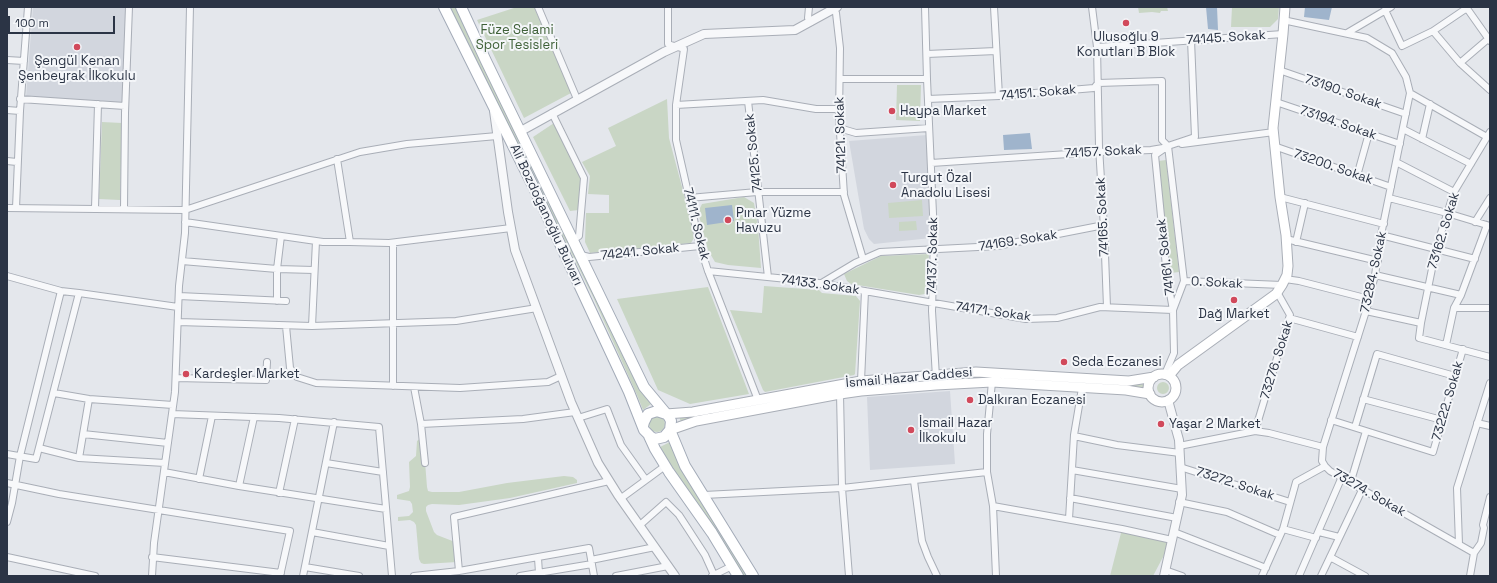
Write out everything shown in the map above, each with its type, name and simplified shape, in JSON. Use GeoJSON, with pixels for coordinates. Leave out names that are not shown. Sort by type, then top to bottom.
{"type":"FeatureCollection","features":[{"type":"Feature","properties":{"kind":"main road","name":"Ali Bozdoğanoğlu Bulvarı"},"geometry":{"type":"LineString","coordinates":[[444,7],[546,213],[629,392],[643,426]]}},
{"type":"Feature","properties":{"kind":"main road","name":"Ali Bozdoğanoğlu Bulvarı"},"geometry":{"type":"LineString","coordinates":[[461,7],[644,387],[666,414]]}},
{"type":"Feature","properties":{"kind":"main road"},"geometry":{"type":"LineString","coordinates":[[1167,375],[1281,286],[1287,275],[1288,266],[1286,239],[1274,146],[1276,102],[1285,7]]}},
{"type":"Feature","properties":{"kind":"main road","name":"İsmail Hazar Caddesi"},"geometry":{"type":"LineString","coordinates":[[670,430],[696,421],[840,394],[936,380],[976,372],[1129,380],[1154,377]]}},
{"type":"Feature","properties":{"kind":"main road"},"geometry":{"type":"LineString","coordinates":[[1161,374],[1167,375],[1175,382],[1176,391],[1168,400],[1155,400],[1150,394],[1149,383],[1154,377],[1161,374]]}},
{"type":"Feature","properties":{"kind":"main road","name":"İsmail Hazar Caddesi"},"geometry":{"type":"LineString","coordinates":[[666,414],[693,412],[860,381],[936,380],[992,382],[1126,390],[1150,394]]}},
{"type":"Feature","properties":{"kind":"main road"},"geometry":{"type":"LineString","coordinates":[[738,576],[712,533],[665,466],[649,436],[644,430],[643,426],[645,417],[652,412],[662,412],[666,414],[671,421],[670,430],[681,458],[753,576]]}},
{"type":"Feature","properties":{"kind":"main road"},"geometry":{"type":"LineString","coordinates":[[649,436],[655,438],[664,437],[670,430]]}},
{"type":"Feature","properties":{"kind":"street"},"geometry":{"type":"LineString","coordinates":[[16,208],[20,99],[28,7]]}},
{"type":"Feature","properties":{"kind":"street"},"geometry":{"type":"LineString","coordinates":[[124,208],[125,106],[130,7]]}},
{"type":"Feature","properties":{"kind":"street"},"geometry":{"type":"LineString","coordinates":[[152,576],[152,557],[176,378],[178,306],[185,222],[190,7]]}},
{"type":"Feature","properties":{"kind":"street"},"geometry":{"type":"LineString","coordinates":[[538,7],[577,99]]}},
{"type":"Feature","properties":{"kind":"street"},"geometry":{"type":"LineString","coordinates":[[668,7],[668,44],[676,46]]}},
{"type":"Feature","properties":{"kind":"street"},"geometry":{"type":"LineString","coordinates":[[809,7],[808,18],[811,22]]}},
{"type":"Feature","properties":{"kind":"street","name":"74137. Sokak"},"geometry":{"type":"LineString","coordinates":[[925,7],[935,250],[932,303],[936,380]]}},
{"type":"Feature","properties":{"kind":"street"},"geometry":{"type":"LineString","coordinates":[[994,7],[999,96]]}},
{"type":"Feature","properties":{"kind":"street","name":"74165. Sokak"},"geometry":{"type":"LineString","coordinates":[[1092,7],[1097,47],[1099,152],[1104,225],[1107,307]]}},
{"type":"Feature","properties":{"kind":"street"},"geometry":{"type":"LineString","coordinates":[[521,131],[676,46],[704,34],[795,30],[836,8]]}},
{"type":"Feature","properties":{"kind":"street","name":"74121. Sokak"},"geometry":{"type":"LineString","coordinates":[[836,8],[840,48],[839,128],[844,192],[864,259]]}},
{"type":"Feature","properties":{"kind":"street"},"geometry":{"type":"LineString","coordinates":[[1347,33],[1388,8],[1402,46],[1433,30],[1466,8],[1489,40],[1460,63]]}},
{"type":"Feature","properties":{"kind":"street"},"geometry":{"type":"LineString","coordinates":[[1283,20],[1367,38],[1392,53],[1406,77],[1410,93],[1489,135]]}},
{"type":"Feature","properties":{"kind":"street"},"geometry":{"type":"LineString","coordinates":[[1433,30],[1460,63],[1490,90]]}},
{"type":"Feature","properties":{"kind":"street","name":"74145. Sokak"},"geometry":{"type":"LineString","coordinates":[[1097,47],[1283,34]]}},
{"type":"Feature","properties":{"kind":"street"},"geometry":{"type":"LineString","coordinates":[[1184,281],[1168,146],[1195,136],[1191,40]]}},
{"type":"Feature","properties":{"kind":"street","name":"74111. Sokak"},"geometry":{"type":"LineString","coordinates":[[676,46],[684,49],[676,105],[676,140],[700,246],[708,271],[758,400]]}},
{"type":"Feature","properties":{"kind":"street"},"geometry":{"type":"LineString","coordinates":[[926,54],[996,51]]}},
{"type":"Feature","properties":{"kind":"street"},"geometry":{"type":"LineString","coordinates":[[7,60],[24,61]]}},
{"type":"Feature","properties":{"kind":"street","name":"73190. Sokak"},"geometry":{"type":"LineString","coordinates":[[1279,70],[1406,114]]}},
{"type":"Feature","properties":{"kind":"street"},"geometry":{"type":"LineString","coordinates":[[840,79],[927,79]]}},
{"type":"Feature","properties":{"kind":"street","name":"74151. Sokak"},"geometry":{"type":"LineString","coordinates":[[928,99],[999,96],[1094,88],[1098,83],[1162,81],[1162,140],[1168,146]]}},
{"type":"Feature","properties":{"kind":"street","name":"73284. Sokak"},"geometry":{"type":"LineString","coordinates":[[1323,447],[1366,311],[1375,275],[1381,235],[1410,93]]}},
{"type":"Feature","properties":{"kind":"street"},"geometry":{"type":"LineString","coordinates":[[20,99],[125,106]]}},
{"type":"Feature","properties":{"kind":"street"},"geometry":{"type":"LineString","coordinates":[[676,105],[763,100],[816,109],[839,109]]}},
{"type":"Feature","properties":{"kind":"street","name":"74125. Sokak"},"geometry":{"type":"LineString","coordinates":[[748,101],[768,277]]}},
{"type":"Feature","properties":{"kind":"street","name":"73194. Sokak"},"geometry":{"type":"LineString","coordinates":[[1276,102],[1400,144]]}},
{"type":"Feature","properties":{"kind":"street"},"geometry":{"type":"LineString","coordinates":[[95,208],[98,104]]}},
{"type":"Feature","properties":{"kind":"street"},"geometry":{"type":"LineString","coordinates":[[1422,139],[1430,104]]}},
{"type":"Feature","properties":{"kind":"street"},"geometry":{"type":"LineString","coordinates":[[494,106],[497,136],[515,250],[576,415],[598,463],[620,499],[675,576]]}},
{"type":"Feature","properties":{"kind":"street"},"geometry":{"type":"LineString","coordinates":[[7,110],[20,111]]}},
{"type":"Feature","properties":{"kind":"street"},"geometry":{"type":"LineString","coordinates":[[552,113],[584,178],[579,236],[573,240]]}},
{"type":"Feature","properties":{"kind":"street"},"geometry":{"type":"LineString","coordinates":[[839,128],[856,133],[929,128]]}},
{"type":"Feature","properties":{"kind":"street"},"geometry":{"type":"LineString","coordinates":[[1403,129],[1471,164]]}},
{"type":"Feature","properties":{"kind":"street","name":"74157. Sokak"},"geometry":{"type":"LineString","coordinates":[[931,164],[1099,152],[1151,150],[1168,146],[1274,132]]}},
{"type":"Feature","properties":{"kind":"street"},"geometry":{"type":"LineString","coordinates":[[1357,176],[1369,133]]}},
{"type":"Feature","properties":{"kind":"street","name":"73162. Sokak"},"geometry":{"type":"LineString","coordinates":[[1446,345],[1419,338],[1420,323],[1436,249],[1454,192],[1489,135]]}},
{"type":"Feature","properties":{"kind":"street"},"geometry":{"type":"LineString","coordinates":[[7,208],[124,208],[185,210],[360,152],[406,144],[497,136]]}},
{"type":"Feature","properties":{"kind":"street","name":"74161. Sokak"},"geometry":{"type":"LineString","coordinates":[[1167,375],[1174,354],[1173,310],[1155,155],[1168,146]]}},
{"type":"Feature","properties":{"kind":"street","name":"73200. Sokak"},"geometry":{"type":"LineString","coordinates":[[1274,146],[1391,187]]}},
{"type":"Feature","properties":{"kind":"street"},"geometry":{"type":"LineString","coordinates":[[337,159],[350,242]]}},
{"type":"Feature","properties":{"kind":"street"},"geometry":{"type":"LineString","coordinates":[[7,161],[17,162]]}},
{"type":"Feature","properties":{"kind":"street"},"geometry":{"type":"LineString","coordinates":[[1396,162],[1454,192]]}},
{"type":"Feature","properties":{"kind":"street"},"geometry":{"type":"LineString","coordinates":[[690,198],[758,192],[844,192]]}},
{"type":"Feature","properties":{"kind":"street"},"geometry":{"type":"LineString","coordinates":[[1280,197],[1384,224]]}},
{"type":"Feature","properties":{"kind":"street"},"geometry":{"type":"LineString","coordinates":[[1389,198],[1447,213],[1488,226],[1461,295],[1454,308],[1446,345],[1490,357]]}},
{"type":"Feature","properties":{"kind":"street"},"geometry":{"type":"LineString","coordinates":[[1475,222],[1490,198]]}},
{"type":"Feature","properties":{"kind":"street"},"geometry":{"type":"LineString","coordinates":[[1296,242],[1305,203]]}},
{"type":"Feature","properties":{"kind":"street"},"geometry":{"type":"LineString","coordinates":[[185,222],[316,241],[393,243],[511,228]]}},
{"type":"Feature","properties":{"kind":"street","name":"74169. Sokak"},"geometry":{"type":"LineString","coordinates":[[820,284],[864,259],[880,252],[997,246],[1104,225]]}},
{"type":"Feature","properties":{"kind":"street"},"geometry":{"type":"LineString","coordinates":[[1381,235],[1475,259]]}},
{"type":"Feature","properties":{"kind":"street"},"geometry":{"type":"LineString","coordinates":[[277,301],[277,269],[281,236]]}},
{"type":"Feature","properties":{"kind":"street"},"geometry":{"type":"LineString","coordinates":[[1286,239],[1378,262]]}},
{"type":"Feature","properties":{"kind":"street"},"geometry":{"type":"LineString","coordinates":[[312,326],[316,241]]}},
{"type":"Feature","properties":{"kind":"street"},"geometry":{"type":"LineString","coordinates":[[393,243],[393,386]]}},
{"type":"Feature","properties":{"kind":"street","name":"74241. Sokak"},"geometry":{"type":"LineString","coordinates":[[581,255],[589,257],[700,246]]}},
{"type":"Feature","properties":{"kind":"street"},"geometry":{"type":"LineString","coordinates":[[182,261],[277,269],[314,270]]}},
{"type":"Feature","properties":{"kind":"street","name":"74133. Sokak"},"geometry":{"type":"LineString","coordinates":[[708,271],[820,284],[932,303]]}},
{"type":"Feature","properties":{"kind":"street"},"geometry":{"type":"LineString","coordinates":[[1375,275],[1461,295]]}},
{"type":"Feature","properties":{"kind":"street"},"geometry":{"type":"LineString","coordinates":[[7,276],[61,291],[178,306]]}},
{"type":"Feature","properties":{"kind":"street","name":"0. Sokak"},"geometry":{"type":"LineString","coordinates":[[1173,310],[1184,281],[1281,286],[1299,281],[1369,299]]}},
{"type":"Feature","properties":{"kind":"street","name":"73276. Sokak"},"geometry":{"type":"LineString","coordinates":[[1255,431],[1290,315],[1281,286]]}},
{"type":"Feature","properties":{"kind":"street"},"geometry":{"type":"LineString","coordinates":[[7,522],[16,485],[20,456],[61,291]]}},
{"type":"Feature","properties":{"kind":"street"},"geometry":{"type":"LineString","coordinates":[[860,381],[865,291]]}},
{"type":"Feature","properties":{"kind":"street"},"geometry":{"type":"LineString","coordinates":[[7,454],[36,459],[79,293]]}},
{"type":"Feature","properties":{"kind":"street"},"geometry":{"type":"LineString","coordinates":[[179,296],[286,301]]}},
{"type":"Feature","properties":{"kind":"street","name":"74171. Sokak"},"geometry":{"type":"LineString","coordinates":[[932,303],[1026,319],[1057,318],[1100,307],[1173,310]]}},
{"type":"Feature","properties":{"kind":"street"},"geometry":{"type":"LineString","coordinates":[[178,322],[286,326],[392,324],[456,321],[537,308]]}},
{"type":"Feature","properties":{"kind":"street"},"geometry":{"type":"LineString","coordinates":[[1454,308],[1490,308]]}},
{"type":"Feature","properties":{"kind":"street"},"geometry":{"type":"LineString","coordinates":[[1366,311],[1420,323]]}},
{"type":"Feature","properties":{"kind":"street"},"geometry":{"type":"LineString","coordinates":[[1289,318],[1358,337]]}},
{"type":"Feature","properties":{"kind":"street"},"geometry":{"type":"LineString","coordinates":[[286,326],[290,368],[297,377],[316,383],[460,388],[548,382],[561,376]]}},
{"type":"Feature","properties":{"kind":"street","name":"73222. Sokak"},"geometry":{"type":"LineString","coordinates":[[1366,431],[1433,452],[1463,349]]}},
{"type":"Feature","properties":{"kind":"street"},"geometry":{"type":"LineString","coordinates":[[1354,427],[1377,354],[1455,376]]}},
{"type":"Feature","properties":{"kind":"street"},"geometry":{"type":"LineString","coordinates":[[176,378],[266,380],[267,362]]}},
{"type":"Feature","properties":{"kind":"street"},"geometry":{"type":"LineString","coordinates":[[992,382],[986,434],[987,472],[993,506],[996,576]]}},
{"type":"Feature","properties":{"kind":"street"},"geometry":{"type":"LineString","coordinates":[[1459,544],[1457,488],[1490,383]]}},
{"type":"Feature","properties":{"kind":"street"},"geometry":{"type":"LineString","coordinates":[[414,387],[421,424],[425,463]]}},
{"type":"Feature","properties":{"kind":"street"},"geometry":{"type":"LineString","coordinates":[[1069,519],[1074,436],[1082,388]]}},
{"type":"Feature","properties":{"kind":"street"},"geometry":{"type":"LineString","coordinates":[[54,393],[89,399],[173,405]]}},
{"type":"Feature","properties":{"kind":"street"},"geometry":{"type":"LineString","coordinates":[[840,394],[842,488],[849,576]]}},
{"type":"Feature","properties":{"kind":"street"},"geometry":{"type":"LineString","coordinates":[[79,458],[89,399]]}},
{"type":"Feature","properties":{"kind":"street"},"geometry":{"type":"LineString","coordinates":[[1168,400],[1179,440],[1182,495],[1164,573],[1182,576]]}},
{"type":"Feature","properties":{"kind":"street"},"geometry":{"type":"LineString","coordinates":[[1363,400],[1442,420]]}},
{"type":"Feature","properties":{"kind":"street"},"geometry":{"type":"LineString","coordinates":[[421,424],[576,415],[607,409],[621,445],[646,480]]}},
{"type":"Feature","properties":{"kind":"street"},"geometry":{"type":"LineString","coordinates":[[172,414],[295,419],[379,427],[392,576]]}},
{"type":"Feature","properties":{"kind":"street"},"geometry":{"type":"LineString","coordinates":[[199,478],[212,416]]}},
{"type":"Feature","properties":{"kind":"street"},"geometry":{"type":"LineString","coordinates":[[238,486],[254,417]]}},
{"type":"Feature","properties":{"kind":"street"},"geometry":{"type":"LineString","coordinates":[[279,493],[295,419]]}},
{"type":"Feature","properties":{"kind":"street"},"geometry":{"type":"LineString","coordinates":[[1331,420],[1366,431],[1350,484]]}},
{"type":"Feature","properties":{"kind":"street"},"geometry":{"type":"LineString","coordinates":[[303,576],[334,422]]}},
{"type":"Feature","properties":{"kind":"street"},"geometry":{"type":"LineString","coordinates":[[1477,423],[1490,426]]}},
{"type":"Feature","properties":{"kind":"street"},"geometry":{"type":"LineString","coordinates":[[1074,436],[1117,445],[1180,449],[1255,431],[1269,433],[1323,447]]}},
{"type":"Feature","properties":{"kind":"street"},"geometry":{"type":"LineString","coordinates":[[83,434],[168,443]]}},
{"type":"Feature","properties":{"kind":"street","name":"73274. Sokak"},"geometry":{"type":"LineString","coordinates":[[1323,447],[1322,454],[1325,466],[1341,479],[1474,553]]}},
{"type":"Feature","properties":{"kind":"street"},"geometry":{"type":"LineString","coordinates":[[39,448],[79,458],[165,463]]}},
{"type":"Feature","properties":{"kind":"street"},"geometry":{"type":"LineString","coordinates":[[326,463],[383,472]]}},
{"type":"Feature","properties":{"kind":"street"},"geometry":{"type":"LineString","coordinates":[[620,499],[665,466]]}},
{"type":"Feature","properties":{"kind":"street"},"geometry":{"type":"LineString","coordinates":[[1262,576],[1281,532],[1296,482],[1325,466]]}},
{"type":"Feature","properties":{"kind":"street","name":"73272. Sokak"},"geometry":{"type":"LineString","coordinates":[[1180,467],[1290,502]]}},
{"type":"Feature","properties":{"kind":"street"},"geometry":{"type":"LineString","coordinates":[[1072,470],[1182,489]]}},
{"type":"Feature","properties":{"kind":"street"},"geometry":{"type":"LineString","coordinates":[[164,472],[279,493],[386,509]]}},
{"type":"Feature","properties":{"kind":"street"},"geometry":{"type":"LineString","coordinates":[[704,495],[842,488],[987,472]]}},
{"type":"Feature","properties":{"kind":"street"},"geometry":{"type":"LineString","coordinates":[[1299,576],[1341,479]]}},
{"type":"Feature","properties":{"kind":"street"},"geometry":{"type":"LineString","coordinates":[[459,571],[454,517],[609,481]]}},
{"type":"Feature","properties":{"kind":"street"},"geometry":{"type":"LineString","coordinates":[[914,481],[922,541],[937,576]]}},
{"type":"Feature","properties":{"kind":"street"},"geometry":{"type":"LineString","coordinates":[[7,483],[59,494],[290,531],[281,574],[152,557]]}},
{"type":"Feature","properties":{"kind":"street"},"geometry":{"type":"LineString","coordinates":[[1321,576],[1362,490]]}},
{"type":"Feature","properties":{"kind":"street"},"geometry":{"type":"LineString","coordinates":[[1470,576],[1474,553],[1481,543],[1484,528],[1483,525],[1490,497]]}},
{"type":"Feature","properties":{"kind":"street"},"geometry":{"type":"LineString","coordinates":[[1070,498],[1177,518]]}},
{"type":"Feature","properties":{"kind":"street"},"geometry":{"type":"LineString","coordinates":[[640,525],[666,502],[679,515],[701,548],[713,575],[732,566]]}},
{"type":"Feature","properties":{"kind":"street"},"geometry":{"type":"LineString","coordinates":[[1180,502],[1227,512],[1281,532],[1316,538]]}},
{"type":"Feature","properties":{"kind":"street"},"geometry":{"type":"LineString","coordinates":[[993,506],[1122,529],[1173,536],[1266,568]]}},
{"type":"Feature","properties":{"kind":"street"},"geometry":{"type":"LineString","coordinates":[[1483,525],[1490,527]]}},
{"type":"Feature","properties":{"kind":"street"},"geometry":{"type":"LineString","coordinates":[[312,532],[389,546]]}},
{"type":"Feature","properties":{"kind":"street"},"geometry":{"type":"LineString","coordinates":[[1319,532],[1339,537]]}},
{"type":"Feature","properties":{"kind":"street"},"geometry":{"type":"LineString","coordinates":[[520,576],[591,562],[655,547]]}},
{"type":"Feature","properties":{"kind":"street"},"geometry":{"type":"LineString","coordinates":[[414,576],[459,571],[589,548],[594,576]]}},
{"type":"Feature","properties":{"kind":"street"},"geometry":{"type":"LineString","coordinates":[[7,557],[68,573],[96,576]]}},
{"type":"Feature","properties":{"kind":"street"},"geometry":{"type":"LineString","coordinates":[[1330,557],[1365,576]]}},
{"type":"Feature","properties":{"kind":"street"},"geometry":{"type":"LineString","coordinates":[[538,558],[539,573]]}},
{"type":"Feature","properties":{"kind":"street"},"geometry":{"type":"LineString","coordinates":[[616,576],[668,566]]}},
{"type":"Feature","properties":{"kind":"street"},"geometry":{"type":"LineString","coordinates":[[305,567],[359,576]]}},
{"type":"Feature","properties":{"kind":"shaded area","name":"Şengül Kenan Şenbeyrak İlkokulu"},"geometry":{"type":"Polygon","coordinates":[[[33,7],[126,7],[124,103],[26,97],[33,7]]]}},
{"type":"Feature","properties":{"kind":"shaded area","name":"Turgut Özal Anadolu Lisesi"},"geometry":{"type":"Polygon","coordinates":[[[927,135],[931,238],[874,244],[869,239],[864,229],[849,141],[927,135]]]}},
{"type":"Feature","properties":{"kind":"shaded area","name":"İsmail Hazar İlkokulu"},"geometry":{"type":"Polygon","coordinates":[[[950,391],[955,464],[870,470],[867,397],[950,391]]]}},
{"type":"Feature","properties":{"kind":"green space"},"geometry":{"type":"Polygon","coordinates":[[[450,7],[455,7],[520,144],[642,392],[651,404],[643,410],[593,297],[450,7]]]}},
{"type":"Feature","properties":{"kind":"green space","name":"Füze Selami Spor Tesisleri"},"geometry":{"type":"Polygon","coordinates":[[[517,7],[534,7],[571,93],[524,118],[477,20],[517,7]]]}},
{"type":"Feature","properties":{"kind":"green space"},"geometry":{"type":"Polygon","coordinates":[[[1138,7],[1167,7],[1168,11],[1161,11],[1160,13],[1139,13],[1138,7]]]}},
{"type":"Feature","properties":{"kind":"green space"},"geometry":{"type":"Polygon","coordinates":[[[1232,7],[1279,7],[1278,19],[1270,27],[1231,27],[1232,7]]]}},
{"type":"Feature","properties":{"kind":"green space"},"geometry":{"type":"Polygon","coordinates":[[[897,85],[921,85],[920,121],[896,120],[897,85]]]}},
{"type":"Feature","properties":{"kind":"green space"},"geometry":{"type":"Polygon","coordinates":[[[667,99],[669,138],[695,236],[691,243],[590,253],[585,242],[586,213],[609,213],[609,195],[588,194],[590,176],[582,162],[616,146],[608,128],[667,99]]]}},
{"type":"Feature","properties":{"kind":"green space"},"geometry":{"type":"Polygon","coordinates":[[[102,122],[122,123],[120,200],[99,199],[102,122]]]}},
{"type":"Feature","properties":{"kind":"green space"},"geometry":{"type":"Polygon","coordinates":[[[554,123],[583,179],[579,210],[570,211],[533,137],[554,123]]]}},
{"type":"Feature","properties":{"kind":"green space"},"geometry":{"type":"Polygon","coordinates":[[[1166,160],[1179,272],[1171,273],[1158,161],[1166,160]]]}},
{"type":"Feature","properties":{"kind":"green space"},"geometry":{"type":"Polygon","coordinates":[[[744,197],[754,203],[758,227],[761,268],[728,265],[715,262],[708,250],[698,212],[702,204],[744,197]]]}},
{"type":"Feature","properties":{"kind":"green space"},"geometry":{"type":"Polygon","coordinates":[[[922,200],[923,216],[889,218],[888,203],[922,200]]]}},
{"type":"Feature","properties":{"kind":"green space"},"geometry":{"type":"Polygon","coordinates":[[[916,221],[917,230],[899,231],[899,222],[916,221]]]}},
{"type":"Feature","properties":{"kind":"green space"},"geometry":{"type":"Polygon","coordinates":[[[929,254],[925,294],[919,295],[851,284],[847,281],[844,274],[881,256],[929,254]]]}},
{"type":"Feature","properties":{"kind":"green space"},"geometry":{"type":"Polygon","coordinates":[[[764,286],[819,290],[822,293],[856,296],[860,301],[855,374],[765,392],[730,310],[762,313],[764,286]]]}},
{"type":"Feature","properties":{"kind":"green space"},"geometry":{"type":"Polygon","coordinates":[[[708,287],[749,394],[690,404],[658,390],[617,299],[708,287]]]}},
{"type":"Feature","properties":{"kind":"green space"},"geometry":{"type":"Polygon","coordinates":[[[989,377],[1127,385],[1146,384],[1145,389],[989,378],[948,380],[989,377]]]}},
{"type":"Feature","properties":{"kind":"green space"},"geometry":{"type":"Polygon","coordinates":[[[929,380],[929,382],[681,422],[679,416],[695,415],[867,385],[929,380]]]}},
{"type":"Feature","properties":{"kind":"green space"},"geometry":{"type":"Polygon","coordinates":[[[1161,382],[1165,382],[1169,388],[1165,394],[1161,394],[1157,390],[1157,386],[1161,382]]]}},
{"type":"Feature","properties":{"kind":"green space"},"geometry":{"type":"Polygon","coordinates":[[[657,416],[663,418],[665,424],[663,430],[657,432],[651,430],[649,424],[651,418],[657,416]]]}},
{"type":"Feature","properties":{"kind":"green space"},"geometry":{"type":"Polygon","coordinates":[[[423,436],[428,491],[459,492],[507,483],[564,476],[573,477],[577,480],[577,483],[510,498],[459,505],[428,505],[426,507],[426,511],[434,532],[437,535],[455,542],[457,562],[424,564],[421,563],[419,559],[416,525],[410,520],[398,521],[398,517],[409,516],[413,512],[412,504],[410,501],[397,499],[397,495],[409,491],[409,462],[416,456],[417,441],[423,436]]]}},
{"type":"Feature","properties":{"kind":"green space"},"geometry":{"type":"Polygon","coordinates":[[[670,442],[678,461],[748,576],[744,576],[660,447],[670,442]]]}},
{"type":"Feature","properties":{"kind":"green space"},"geometry":{"type":"Polygon","coordinates":[[[1122,529],[1172,540],[1153,576],[1110,576],[1122,529]]]}},
{"type":"Feature","properties":{"kind":"water"},"geometry":{"type":"Polygon","coordinates":[[[1206,7],[1217,7],[1218,30],[1208,29],[1206,7]]]}},
{"type":"Feature","properties":{"kind":"water"},"geometry":{"type":"Polygon","coordinates":[[[1305,7],[1332,7],[1329,20],[1304,17],[1305,7]]]}},
{"type":"Feature","properties":{"kind":"water"},"geometry":{"type":"Polygon","coordinates":[[[1030,133],[1032,149],[1004,150],[1003,135],[1030,133]]]}},
{"type":"Feature","properties":{"kind":"water"},"geometry":{"type":"Polygon","coordinates":[[[732,205],[734,221],[707,225],[705,208],[732,205]]]}},
{"type":"Feature","properties":{"kind":"place","name":"Ulusoğlu 9 Konutları B Blok"},"geometry":{"type":"Point","coordinates":[1126,23]}},
{"type":"Feature","properties":{"kind":"place","name":"Şengül Kenan Şenbeyrak İlkokulu"},"geometry":{"type":"Point","coordinates":[77,47]}},
{"type":"Feature","properties":{"kind":"place","name":"Haypa Market"},"geometry":{"type":"Point","coordinates":[892,111]}},
{"type":"Feature","properties":{"kind":"place","name":"Turgut Özal Anadolu Lisesi"},"geometry":{"type":"Point","coordinates":[893,185]}},
{"type":"Feature","properties":{"kind":"place","name":"Pınar Yüzme Havuzu"},"geometry":{"type":"Point","coordinates":[728,220]}},
{"type":"Feature","properties":{"kind":"place","name":"Dağ Market"},"geometry":{"type":"Point","coordinates":[1234,300]}},
{"type":"Feature","properties":{"kind":"place","name":"Seda Eczanesi"},"geometry":{"type":"Point","coordinates":[1064,362]}},
{"type":"Feature","properties":{"kind":"place","name":"Kardeşler Market"},"geometry":{"type":"Point","coordinates":[186,374]}},
{"type":"Feature","properties":{"kind":"place","name":"Dalkıran Eczanesi"},"geometry":{"type":"Point","coordinates":[970,400]}},
{"type":"Feature","properties":{"kind":"place","name":"Yaşar 2 Market"},"geometry":{"type":"Point","coordinates":[1161,424]}},
{"type":"Feature","properties":{"kind":"place","name":"İsmail Hazar İlkokulu"},"geometry":{"type":"Point","coordinates":[911,430]}}]}
